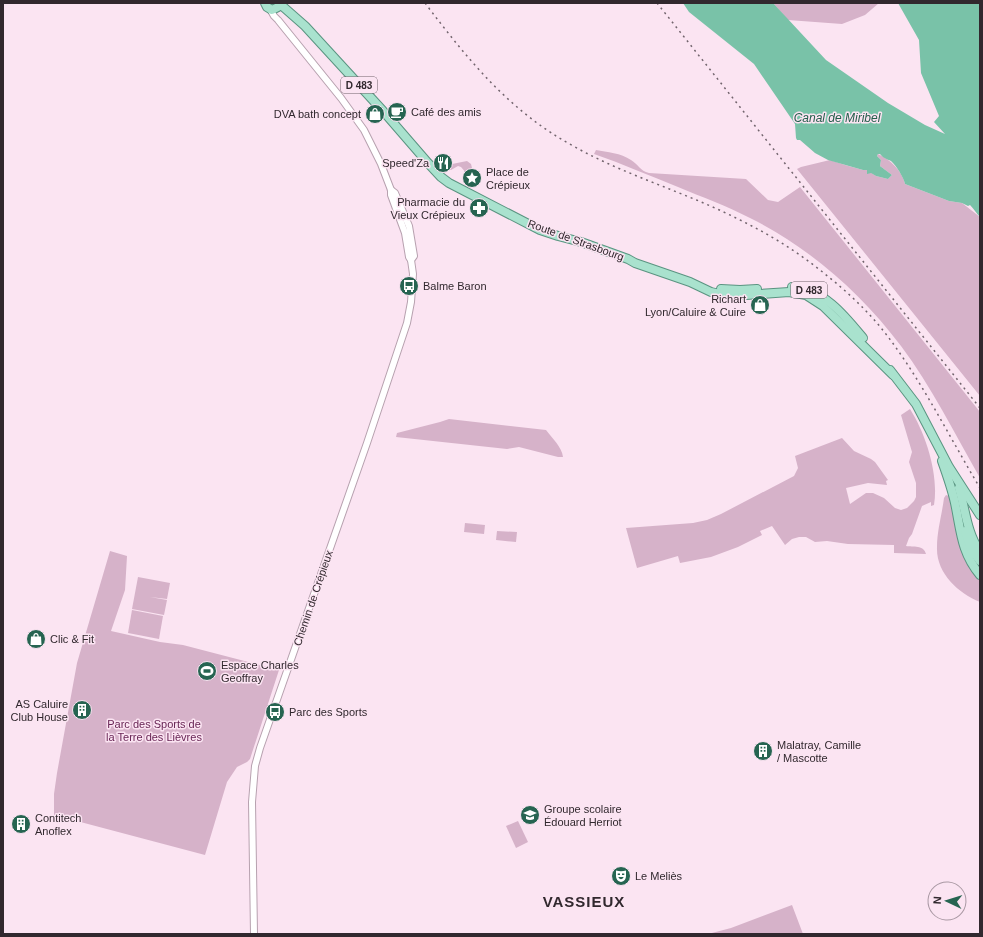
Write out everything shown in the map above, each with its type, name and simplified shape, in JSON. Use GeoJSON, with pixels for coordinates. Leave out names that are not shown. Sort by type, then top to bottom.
{"type":"FeatureCollection","features":[{"type":"Feature","properties":{"kind":"main road","name":"Route de Strasbourg"},"geometry":{"type":"LineString","coordinates":[[274,6],[305,26],[383,111],[428,163],[446,181],[540,230],[582,242],[690,282],[711,292],[733,296],[789,292],[806,295],[824,306],[893,375],[916,404],[949,467],[980,515]]}},
{"type":"Feature","properties":{"kind":"main road","name":"Route de Strasbourg"},"geometry":{"type":"LineString","coordinates":[[936,444],[955,502],[960,534],[965,550],[972,564],[980,575]]}},
{"type":"Feature","properties":{"kind":"main road"},"geometry":{"type":"LineString","coordinates":[[949,467],[959,489],[972,536],[980,551]]}},
{"type":"Feature","properties":{"kind":"main road"},"geometry":{"type":"LineString","coordinates":[[955,502],[969,543],[980,561]]}},
{"type":"Feature","properties":{"kind":"street","name":"Chemin de Crépieux"},"geometry":{"type":"LineString","coordinates":[[254,934],[252,802],[255,766],[402,339],[411,302],[413,272],[405,233],[391,195],[391,190],[381,164],[364,130],[341,98],[274,16],[274,6]]}},
{"type":"Feature","properties":{"kind":"green space"},"geometry":{"type":"Polygon","coordinates":[[[773,3],[879,3],[865,15],[842,24],[788,20],[773,3]]]}},
{"type":"Feature","properties":{"kind":"green space"},"geometry":{"type":"Polygon","coordinates":[[[596,150],[623,156],[643,171],[649,173],[746,179],[768,200],[778,202],[800,187],[980,412],[980,478],[933,394],[912,361],[869,308],[833,273],[793,243],[750,218],[594,154],[596,150]]]}},
{"type":"Feature","properties":{"kind":"green space"},"geometry":{"type":"Polygon","coordinates":[[[878,154],[895,166],[905,184],[949,201],[962,203],[980,217],[980,396],[797,169],[830,160],[867,170],[876,176],[888,179],[892,175],[880,166],[881,160],[877,156],[878,154]]]}},
{"type":"Feature","properties":{"kind":"green space"},"geometry":{"type":"Polygon","coordinates":[[[467,161],[471,164],[472,168],[467,174],[461,167],[458,166],[451,170],[446,168],[447,165],[467,161]]]}},
{"type":"Feature","properties":{"kind":"green space"},"geometry":{"type":"Polygon","coordinates":[[[910,409],[921,430],[930,455],[935,481],[935,493],[934,505],[931,506],[931,502],[922,506],[906,546],[921,548],[926,554],[894,553],[894,545],[848,544],[827,541],[815,542],[806,537],[792,539],[785,545],[772,526],[760,531],[762,535],[738,547],[711,557],[680,563],[678,556],[637,568],[626,528],[693,523],[707,520],[794,476],[798,468],[795,456],[842,438],[854,451],[875,462],[888,480],[886,481],[887,485],[868,483],[846,488],[850,504],[866,493],[873,493],[884,498],[895,508],[901,510],[907,508],[916,497],[916,483],[909,462],[912,452],[901,415],[910,409]]]}},
{"type":"Feature","properties":{"kind":"green space"},"geometry":{"type":"Polygon","coordinates":[[[449,419],[546,430],[559,446],[563,457],[519,447],[507,449],[396,437],[397,433],[449,419]]]}},
{"type":"Feature","properties":{"kind":"green space"},"geometry":{"type":"Polygon","coordinates":[[[946,495],[949,496],[980,580],[980,602],[956,587],[944,573],[940,565],[937,541],[944,498],[946,495]]]}},
{"type":"Feature","properties":{"kind":"green space"},"geometry":{"type":"Polygon","coordinates":[[[465,523],[485,525],[484,534],[464,532],[465,523]]]}},
{"type":"Feature","properties":{"kind":"green space"},"geometry":{"type":"Polygon","coordinates":[[[497,531],[517,532],[516,542],[496,540],[497,531]]]}},
{"type":"Feature","properties":{"kind":"green space","name":"Parc des Sports de la Terre des Lièvres"},"geometry":{"type":"Polygon","coordinates":[[[110,551],[127,556],[125,590],[111,631],[160,642],[183,645],[279,670],[250,759],[237,767],[227,782],[205,855],[54,815],[54,794],[57,773],[77,663],[110,551]]]}},
{"type":"Feature","properties":{"kind":"green space"},"geometry":{"type":"Polygon","coordinates":[[[138,577],[170,583],[167,599],[150,597],[167,600],[164,615],[132,609],[138,577]]]}},
{"type":"Feature","properties":{"kind":"green space"},"geometry":{"type":"Polygon","coordinates":[[[132,610],[163,616],[159,639],[128,633],[132,610]]]}},
{"type":"Feature","properties":{"kind":"green space"},"geometry":{"type":"Polygon","coordinates":[[[518,821],[528,842],[516,848],[506,826],[518,821]]]}},
{"type":"Feature","properties":{"kind":"green space"},"geometry":{"type":"Polygon","coordinates":[[[792,905],[803,934],[708,934],[731,928],[792,905]]]}},
{"type":"Feature","properties":{"kind":"water","name":"Canal de Miribel"},"geometry":{"type":"Polygon","coordinates":[[[683,3],[773,3],[826,60],[888,103],[925,125],[945,134],[934,122],[939,116],[921,73],[919,40],[898,3],[980,3],[980,217],[970,205],[968,206],[962,203],[949,201],[905,184],[895,165],[880,154],[877,156],[881,160],[880,166],[892,175],[888,179],[871,173],[867,174],[867,170],[828,160],[815,153],[800,140],[797,140],[795,124],[754,64],[689,12],[683,3]]]}},
{"type":"Feature","properties":{"kind":"railway"},"geometry":{"type":"LineString","coordinates":[[425,3],[458,45],[492,84],[530,118],[575,147],[615,167],[718,209],[761,231],[804,258],[843,289],[875,321],[902,356],[980,488]]}},
{"type":"Feature","properties":{"kind":"railway"},"geometry":{"type":"LineString","coordinates":[[657,3],[980,408]]}},
{"type":"Feature","properties":{"kind":"place","name":"Café des amis"},"geometry":{"type":"Point","coordinates":[397,112]}},
{"type":"Feature","properties":{"kind":"place","name":"DVA bath concept"},"geometry":{"type":"Point","coordinates":[375,114]}},
{"type":"Feature","properties":{"kind":"place","name":"Speed'Za"},"geometry":{"type":"Point","coordinates":[443,163]}},
{"type":"Feature","properties":{"kind":"place","name":"Place de Crépieux"},"geometry":{"type":"Point","coordinates":[472,178]}},
{"type":"Feature","properties":{"kind":"place","name":"Pharmacie du Vieux Crépieux"},"geometry":{"type":"Point","coordinates":[479,208]}},
{"type":"Feature","properties":{"kind":"place","name":"Balme Baron"},"geometry":{"type":"Point","coordinates":[409,286]}},
{"type":"Feature","properties":{"kind":"place","name":"Richart Lyon/Caluire & Cuire"},"geometry":{"type":"Point","coordinates":[760,305]}},
{"type":"Feature","properties":{"kind":"place","name":"Clic & Fit"},"geometry":{"type":"Point","coordinates":[36,639]}},
{"type":"Feature","properties":{"kind":"place","name":"Espace Charles Geoffray"},"geometry":{"type":"Point","coordinates":[207,671]}},
{"type":"Feature","properties":{"kind":"place","name":"AS Caluire Club House"},"geometry":{"type":"Point","coordinates":[82,710]}},
{"type":"Feature","properties":{"kind":"place","name":"Parc des Sports"},"geometry":{"type":"Point","coordinates":[275,712]}},
{"type":"Feature","properties":{"kind":"place","name":"Malatray, Camille / Mascotte"},"geometry":{"type":"Point","coordinates":[763,751]}},
{"type":"Feature","properties":{"kind":"place","name":"Groupe scolaire Édouard Herriot"},"geometry":{"type":"Point","coordinates":[530,815]}},
{"type":"Feature","properties":{"kind":"place","name":"Contitech Anoflex"},"geometry":{"type":"Point","coordinates":[21,824]}},
{"type":"Feature","properties":{"kind":"place","name":"Le Meliès"},"geometry":{"type":"Point","coordinates":[621,876]}},
{"type":"Feature","properties":{"kind":"district","name":"VASSIEUX"},"geometry":{"type":"Point","coordinates":[584,901]}}]}
